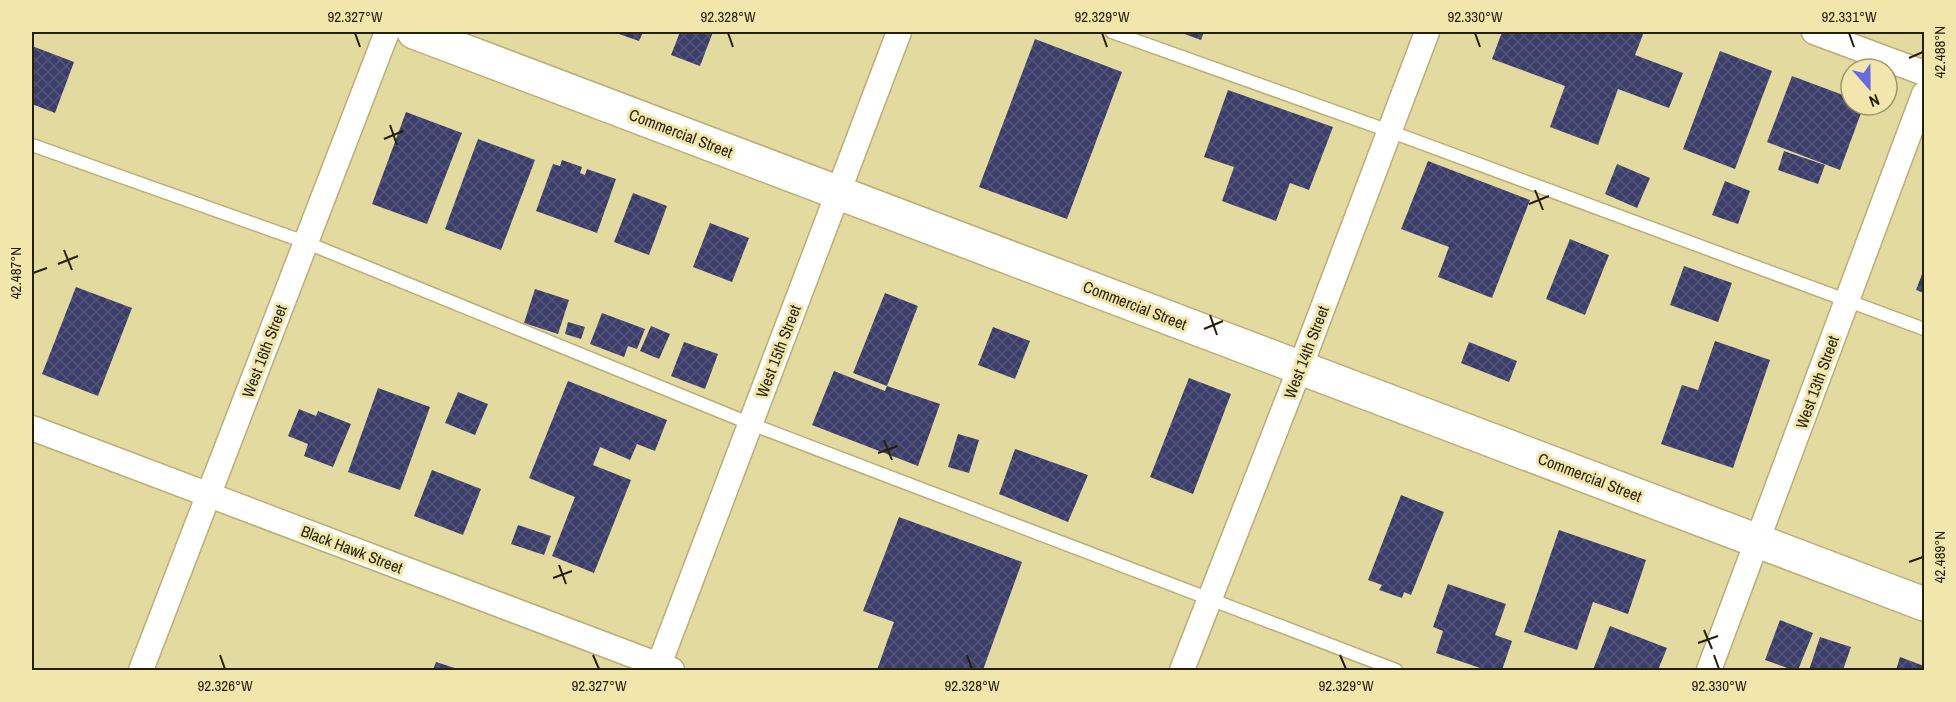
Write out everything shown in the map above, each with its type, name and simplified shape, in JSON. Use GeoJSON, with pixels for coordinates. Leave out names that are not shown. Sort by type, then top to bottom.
{"type":"FeatureCollection","features":[{"type":"Feature","properties":{"kind":"street","name":"West 16th Street"},"geometry":{"type":"LineString","coordinates":[[141,670],[387,32]]}},
{"type":"Feature","properties":{"kind":"street","name":"Commercial Street"},"geometry":{"type":"LineString","coordinates":[[414,32],[1924,604]]}},
{"type":"Feature","properties":{"kind":"street","name":"West 15th Street"},"geometry":{"type":"LineString","coordinates":[[663,669],[751,424],[899,32]]}},
{"type":"Feature","properties":{"kind":"street","name":"West 14th Street"},"geometry":{"type":"LineString","coordinates":[[1182,670],[1300,368],[1427,32]]}},
{"type":"Feature","properties":{"kind":"street"},"geometry":{"type":"LineString","coordinates":[[1814,32],[1924,74]]}},
{"type":"Feature","properties":{"kind":"street","name":"West 13th Street"},"geometry":{"type":"LineString","coordinates":[[1709,670],[1924,94]]}},
{"type":"Feature","properties":{"kind":"street","name":"Black Hawk Street"},"geometry":{"type":"LineString","coordinates":[[32,428],[663,669]]}},
{"type":"Feature","properties":{"kind":"lane"},"geometry":{"type":"LineString","coordinates":[[1112,32],[1389,131],[1924,329]]}},
{"type":"Feature","properties":{"kind":"lane"},"geometry":{"type":"LineString","coordinates":[[32,145],[305,242],[751,424],[1396,670]]}},
{"type":"Feature","properties":{"kind":"building"},"geometry":{"type":"Polygon","coordinates":[[[613,32],[643,32],[639,41],[613,32]]]}},
{"type":"Feature","properties":{"kind":"building"},"geometry":{"type":"Polygon","coordinates":[[[680,32],[713,32],[700,66],[671,55],[680,32]]]}},
{"type":"Feature","properties":{"kind":"building"},"geometry":{"type":"Polygon","coordinates":[[[1179,32],[1204,32],[1201,40],[1179,32]]]}},
{"type":"Feature","properties":{"kind":"building"},"geometry":{"type":"Polygon","coordinates":[[[1502,32],[1644,32],[1635,55],[1683,73],[1669,108],[1618,89],[1598,145],[1550,127],[1565,86],[1492,59],[1502,32]]]}},
{"type":"Feature","properties":{"kind":"building"},"geometry":{"type":"Polygon","coordinates":[[[1035,39],[1122,72],[1067,219],[979,187],[1035,39]]]}},
{"type":"Feature","properties":{"kind":"building"},"geometry":{"type":"Polygon","coordinates":[[[32,46],[74,62],[55,113],[32,104],[32,46]]]}},
{"type":"Feature","properties":{"kind":"building"},"geometry":{"type":"Polygon","coordinates":[[[1720,51],[1772,71],[1735,169],[1683,149],[1720,51]]]}},
{"type":"Feature","properties":{"kind":"building"},"geometry":{"type":"Polygon","coordinates":[[[1792,76],[1839,94],[1839,117],[1860,117],[1840,170],[1767,142],[1792,76]]]}},
{"type":"Feature","properties":{"kind":"building"},"geometry":{"type":"Polygon","coordinates":[[[1228,90],[1333,127],[1309,190],[1290,183],[1276,221],[1222,201],[1234,167],[1204,157],[1228,90]]]}},
{"type":"Feature","properties":{"kind":"building"},"geometry":{"type":"Polygon","coordinates":[[[406,112],[462,133],[427,224],[372,204],[406,112]]]}},
{"type":"Feature","properties":{"kind":"building"},"geometry":{"type":"Polygon","coordinates":[[[478,139],[535,160],[501,250],[445,229],[478,139]]]}},
{"type":"Feature","properties":{"kind":"building"},"geometry":{"type":"Polygon","coordinates":[[[1784,151],[1825,165],[1818,184],[1778,170],[1784,151]]]}},
{"type":"Feature","properties":{"kind":"building"},"geometry":{"type":"Polygon","coordinates":[[[562,160],[582,167],[580,173],[585,175],[587,169],[616,179],[597,233],[536,211],[553,164],[560,166],[562,160]]]}},
{"type":"Feature","properties":{"kind":"building"},"geometry":{"type":"Polygon","coordinates":[[[1428,161],[1530,200],[1492,298],[1438,277],[1449,247],[1401,229],[1428,161]]]}},
{"type":"Feature","properties":{"kind":"building"},"geometry":{"type":"Polygon","coordinates":[[[1617,164],[1650,178],[1637,208],[1605,194],[1617,164]]]}},
{"type":"Feature","properties":{"kind":"building"},"geometry":{"type":"Polygon","coordinates":[[[1725,181],[1750,191],[1738,224],[1712,215],[1725,181]]]}},
{"type":"Feature","properties":{"kind":"building"},"geometry":{"type":"Polygon","coordinates":[[[633,193],[667,206],[649,255],[614,242],[633,193]]]}},
{"type":"Feature","properties":{"kind":"building"},"geometry":{"type":"Polygon","coordinates":[[[710,223],[749,238],[732,282],[693,267],[710,223]]]}},
{"type":"Feature","properties":{"kind":"building"},"geometry":{"type":"Polygon","coordinates":[[[1570,239],[1609,255],[1585,315],[1546,299],[1570,239]]]}},
{"type":"Feature","properties":{"kind":"building"},"geometry":{"type":"Polygon","coordinates":[[[1684,266],[1732,283],[1718,322],[1670,305],[1684,266]]]}},
{"type":"Feature","properties":{"kind":"building"},"geometry":{"type":"Polygon","coordinates":[[[1924,269],[1924,293],[1916,290],[1924,269]]]}},
{"type":"Feature","properties":{"kind":"building"},"geometry":{"type":"Polygon","coordinates":[[[76,287],[132,308],[98,396],[42,374],[76,287]]]}},
{"type":"Feature","properties":{"kind":"building"},"geometry":{"type":"Polygon","coordinates":[[[535,289],[569,300],[558,334],[524,323],[535,289]]]}},
{"type":"Feature","properties":{"kind":"building"},"geometry":{"type":"Polygon","coordinates":[[[885,293],[918,306],[887,386],[853,373],[885,293]]]}},
{"type":"Feature","properties":{"kind":"building"},"geometry":{"type":"Polygon","coordinates":[[[602,313],[645,329],[637,349],[628,346],[624,357],[590,344],[602,313]]]}},
{"type":"Feature","properties":{"kind":"building"},"geometry":{"type":"Polygon","coordinates":[[[568,322],[585,327],[581,339],[565,334],[568,322]]]}},
{"type":"Feature","properties":{"kind":"building"},"geometry":{"type":"Polygon","coordinates":[[[651,326],[670,334],[659,359],[640,351],[651,326]]]}},
{"type":"Feature","properties":{"kind":"building"},"geometry":{"type":"Polygon","coordinates":[[[993,327],[1030,341],[1015,379],[978,365],[993,327]]]}},
{"type":"Feature","properties":{"kind":"building"},"geometry":{"type":"Polygon","coordinates":[[[1715,341],[1770,360],[1733,468],[1661,444],[1682,385],[1698,390],[1715,341]]]}},
{"type":"Feature","properties":{"kind":"building"},"geometry":{"type":"Polygon","coordinates":[[[684,342],[718,354],[705,389],[671,376],[684,342]]]}},
{"type":"Feature","properties":{"kind":"building"},"geometry":{"type":"Polygon","coordinates":[[[1469,342],[1517,361],[1509,382],[1461,363],[1469,342]]]}},
{"type":"Feature","properties":{"kind":"building"},"geometry":{"type":"Polygon","coordinates":[[[834,371],[885,391],[887,386],[940,404],[918,466],[812,425],[834,371]]]}},
{"type":"Feature","properties":{"kind":"building"},"geometry":{"type":"Polygon","coordinates":[[[1189,378],[1231,394],[1193,494],[1150,477],[1189,378]]]}},
{"type":"Feature","properties":{"kind":"building"},"geometry":{"type":"Polygon","coordinates":[[[568,381],[667,420],[655,451],[637,444],[630,460],[600,447],[593,465],[631,480],[594,573],[552,556],[575,497],[529,478],[568,381]]]}},
{"type":"Feature","properties":{"kind":"building"},"geometry":{"type":"Polygon","coordinates":[[[378,388],[430,407],[400,490],[348,472],[378,388]]]}},
{"type":"Feature","properties":{"kind":"building"},"geometry":{"type":"Polygon","coordinates":[[[458,392],[488,404],[475,435],[445,423],[458,392]]]}},
{"type":"Feature","properties":{"kind":"building"},"geometry":{"type":"Polygon","coordinates":[[[299,409],[316,416],[318,411],[351,424],[333,467],[304,456],[308,444],[288,436],[299,409]]]}},
{"type":"Feature","properties":{"kind":"building"},"geometry":{"type":"Polygon","coordinates":[[[958,434],[979,440],[969,473],[948,467],[958,434]]]}},
{"type":"Feature","properties":{"kind":"building"},"geometry":{"type":"Polygon","coordinates":[[[1015,449],[1088,475],[1068,522],[999,494],[1015,449]]]}},
{"type":"Feature","properties":{"kind":"building"},"geometry":{"type":"Polygon","coordinates":[[[432,470],[481,489],[463,535],[414,516],[432,470]]]}},
{"type":"Feature","properties":{"kind":"building"},"geometry":{"type":"Polygon","coordinates":[[[1401,495],[1444,512],[1411,595],[1404,592],[1402,598],[1379,590],[1382,585],[1368,580],[1401,495]]]}},
{"type":"Feature","properties":{"kind":"building"},"geometry":{"type":"Polygon","coordinates":[[[899,517],[1022,562],[983,670],[877,670],[894,622],[863,611],[899,517]]]}},
{"type":"Feature","properties":{"kind":"building"},"geometry":{"type":"Polygon","coordinates":[[[518,525],[551,536],[544,555],[511,544],[518,525]]]}},
{"type":"Feature","properties":{"kind":"building"},"geometry":{"type":"Polygon","coordinates":[[[1559,530],[1646,560],[1628,614],[1593,602],[1577,650],[1524,632],[1559,530]]]}},
{"type":"Feature","properties":{"kind":"building"},"geometry":{"type":"Polygon","coordinates":[[[1448,584],[1506,604],[1495,635],[1512,641],[1502,670],[1486,670],[1436,653],[1443,631],[1433,627],[1448,584]]]}},
{"type":"Feature","properties":{"kind":"building"},"geometry":{"type":"Polygon","coordinates":[[[1780,620],[1813,633],[1798,670],[1765,660],[1780,620]]]}},
{"type":"Feature","properties":{"kind":"building"},"geometry":{"type":"Polygon","coordinates":[[[1610,626],[1667,648],[1658,670],[1593,670],[1610,626]]]}},
{"type":"Feature","properties":{"kind":"building"},"geometry":{"type":"Polygon","coordinates":[[[1820,637],[1851,647],[1843,670],[1809,670],[1820,637]]]}},
{"type":"Feature","properties":{"kind":"building"},"geometry":{"type":"Polygon","coordinates":[[[1900,657],[1924,666],[1924,670],[1896,670],[1900,657]]]}},
{"type":"Feature","properties":{"kind":"building"},"geometry":{"type":"Polygon","coordinates":[[[436,662],[461,670],[433,670],[436,662]]]}}]}
